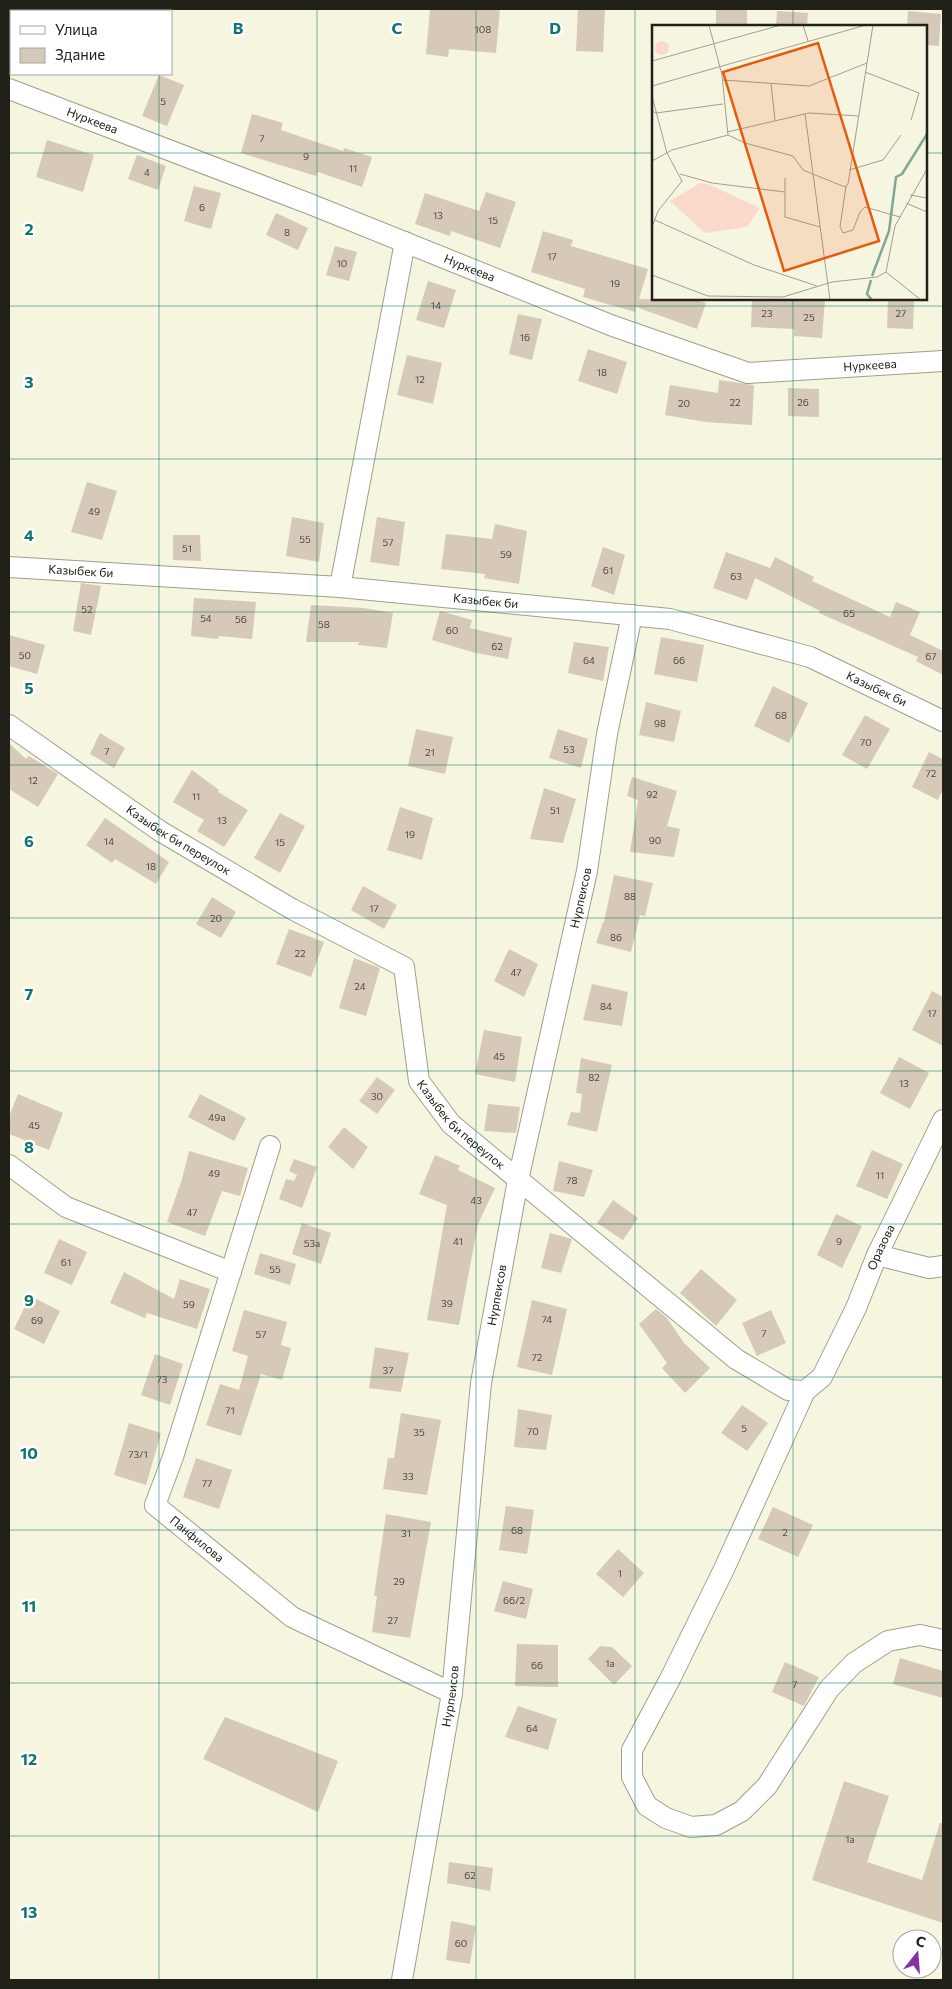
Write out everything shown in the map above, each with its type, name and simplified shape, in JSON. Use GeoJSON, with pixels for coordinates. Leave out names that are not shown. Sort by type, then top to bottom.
{"type":"FeatureCollection","features":[{"type":"Feature","properties":{"kind":"street","name":"Нуркеева"},"geometry":{"type":"LineString","coordinates":[[9,88],[405,242],[613,326],[748,373],[943,361]]}},
{"type":"Feature","properties":{"kind":"street"},"geometry":{"type":"LineString","coordinates":[[340,587],[405,242]]}},
{"type":"Feature","properties":{"kind":"street","name":"Казыбек би"},"geometry":{"type":"LineString","coordinates":[[9,567],[340,587],[670,619],[810,657],[943,721]]}},
{"type":"Feature","properties":{"kind":"street","name":"Нурпеисов"},"geometry":{"type":"LineString","coordinates":[[402,1980],[452,1693],[481,1383],[518,1180],[587,871],[607,734],[632,615]]}},
{"type":"Feature","properties":{"kind":"street","name":"Казыбек би переулок"},"geometry":{"type":"LineString","coordinates":[[9,725],[160,831],[292,909],[404,967],[419,1081],[450,1124],[736,1359],[788,1390],[805,1391]]}},
{"type":"Feature","properties":{"kind":"street","name":"Оразова"},"geometry":{"type":"LineString","coordinates":[[805,1391],[822,1377],[856,1308],[877,1255],[943,1120]]}},
{"type":"Feature","properties":{"kind":"street","name":"Панфилова"},"geometry":{"type":"LineString","coordinates":[[270,1146],[155,1505],[292,1617],[452,1693]]}},
{"type":"Feature","properties":{"kind":"street"},"geometry":{"type":"LineString","coordinates":[[9,1165],[66,1207],[231,1272]]}},
{"type":"Feature","properties":{"kind":"street"},"geometry":{"type":"LineString","coordinates":[[877,1255],[929,1268],[943,1266]]}},
{"type":"Feature","properties":{"kind":"street"},"geometry":{"type":"LineString","coordinates":[[805,1391],[724,1569],[670,1679],[632,1750],[632,1777],[647,1806],[666,1818],[691,1826],[716,1825],[742,1811],[767,1786],[829,1689],[854,1663],[888,1641],[920,1635],[943,1640]]}},
{"type":"Feature","properties":{"kind":"building"},"geometry":{"type":"Polygon","coordinates":[[[430,9],[500,9],[496,53],[449,49],[448,57],[426,54],[430,9]]]}},
{"type":"Feature","properties":{"kind":"building"},"geometry":{"type":"Polygon","coordinates":[[[578,9],[605,9],[603,52],[576,51],[578,9]]]}},
{"type":"Feature","properties":{"kind":"building"},"geometry":{"type":"Polygon","coordinates":[[[716,9],[747,9],[747,25],[716,25],[716,9]]]}},
{"type":"Feature","properties":{"kind":"building"},"geometry":{"type":"Polygon","coordinates":[[[777,11],[808,13],[807,25],[776,25],[777,11]]]}},
{"type":"Feature","properties":{"kind":"building"},"geometry":{"type":"Polygon","coordinates":[[[908,11],[941,14],[939,46],[927,45],[927,25],[907,25],[908,11]]]}},
{"type":"Feature","properties":{"kind":"building"},"geometry":{"type":"Polygon","coordinates":[[[159,75],[184,85],[167,126],[142,116],[159,75]]]}},
{"type":"Feature","properties":{"kind":"building"},"geometry":{"type":"Polygon","coordinates":[[[252,114],[283,123],[281,130],[343,151],[344,148],[372,157],[362,187],[318,172],[316,176],[241,153],[252,114]]]}},
{"type":"Feature","properties":{"kind":"building"},"geometry":{"type":"Polygon","coordinates":[[[47,140],[94,155],[83,192],[36,177],[47,140]]]}},
{"type":"Feature","properties":{"kind":"building"},"geometry":{"type":"Polygon","coordinates":[[[137,155],[166,166],[158,190],[128,179],[137,155]]]}},
{"type":"Feature","properties":{"kind":"building"},"geometry":{"type":"Polygon","coordinates":[[[194,186],[221,193],[211,229],[184,221],[194,186]]]}},
{"type":"Feature","properties":{"kind":"building"},"geometry":{"type":"Polygon","coordinates":[[[486,192],[516,202],[500,248],[451,231],[450,236],[415,224],[425,193],[479,211],[486,192]]]}},
{"type":"Feature","properties":{"kind":"building"},"geometry":{"type":"Polygon","coordinates":[[[276,213],[308,228],[298,250],[266,235],[276,213]]]}},
{"type":"Feature","properties":{"kind":"building"},"geometry":{"type":"Polygon","coordinates":[[[543,231],[573,240],[571,246],[648,269],[639,299],[697,300],[706,303],[697,329],[636,307],[635,312],[583,297],[585,289],[531,272],[543,231]]]}},
{"type":"Feature","properties":{"kind":"building"},"geometry":{"type":"Polygon","coordinates":[[[335,246],[357,252],[349,281],[326,275],[335,246]]]}},
{"type":"Feature","properties":{"kind":"building"},"geometry":{"type":"Polygon","coordinates":[[[428,281],[456,290],[444,328],[416,320],[428,281]]]}},
{"type":"Feature","properties":{"kind":"building"},"geometry":{"type":"Polygon","coordinates":[[[752,300],[825,300],[822,338],[794,336],[794,329],[751,327],[752,300]]]}},
{"type":"Feature","properties":{"kind":"building"},"geometry":{"type":"Polygon","coordinates":[[[888,300],[914,300],[913,329],[887,328],[888,300]]]}},
{"type":"Feature","properties":{"kind":"building"},"geometry":{"type":"Polygon","coordinates":[[[518,314],[542,319],[532,360],[509,354],[518,314]]]}},
{"type":"Feature","properties":{"kind":"building"},"geometry":{"type":"Polygon","coordinates":[[[588,349],[627,362],[617,394],[578,381],[588,349]]]}},
{"type":"Feature","properties":{"kind":"building"},"geometry":{"type":"Polygon","coordinates":[[[407,355],[442,363],[433,404],[397,395],[407,355]]]}},
{"type":"Feature","properties":{"kind":"building"},"geometry":{"type":"Polygon","coordinates":[[[719,380],[754,385],[752,425],[705,422],[665,415],[670,385],[718,393],[719,380]]]}},
{"type":"Feature","properties":{"kind":"building"},"geometry":{"type":"Polygon","coordinates":[[[788,388],[819,389],[819,417],[788,416],[788,388]]]}},
{"type":"Feature","properties":{"kind":"building"},"geometry":{"type":"Polygon","coordinates":[[[87,482],[117,491],[102,540],[71,532],[87,482]]]}},
{"type":"Feature","properties":{"kind":"building"},"geometry":{"type":"Polygon","coordinates":[[[292,517],[324,523],[319,562],[286,556],[292,517]]]}},
{"type":"Feature","properties":{"kind":"building"},"geometry":{"type":"Polygon","coordinates":[[[377,517],[405,522],[399,566],[370,562],[377,517]]]}},
{"type":"Feature","properties":{"kind":"building"},"geometry":{"type":"Polygon","coordinates":[[[495,524],[527,531],[519,584],[484,578],[485,574],[441,569],[446,534],[492,539],[495,524]]]}},
{"type":"Feature","properties":{"kind":"building"},"geometry":{"type":"Polygon","coordinates":[[[173,535],[200,535],[201,561],[173,560],[173,535]]]}},
{"type":"Feature","properties":{"kind":"building"},"geometry":{"type":"Polygon","coordinates":[[[603,547],[625,555],[614,595],[591,586],[603,547]]]}},
{"type":"Feature","properties":{"kind":"building"},"geometry":{"type":"Polygon","coordinates":[[[726,552],[770,568],[775,557],[814,577],[812,581],[890,617],[896,602],[920,612],[910,635],[943,651],[943,675],[916,661],[918,657],[819,613],[820,611],[755,578],[747,600],[713,588],[726,552]]]}},
{"type":"Feature","properties":{"kind":"building"},"geometry":{"type":"Polygon","coordinates":[[[81,583],[101,586],[91,635],[73,631],[81,583]]]}},
{"type":"Feature","properties":{"kind":"building"},"geometry":{"type":"Polygon","coordinates":[[[194,598],[256,602],[252,639],[219,636],[218,639],[191,636],[194,598]]]}},
{"type":"Feature","properties":{"kind":"building"},"geometry":{"type":"Polygon","coordinates":[[[311,605],[364,608],[393,613],[387,648],[358,645],[359,642],[306,642],[311,605]]]}},
{"type":"Feature","properties":{"kind":"building"},"geometry":{"type":"Polygon","coordinates":[[[440,611],[472,620],[470,628],[512,638],[508,659],[472,652],[432,640],[440,611]]]}},
{"type":"Feature","properties":{"kind":"building"},"geometry":{"type":"Polygon","coordinates":[[[9,635],[45,645],[37,674],[9,666],[9,635]]]}},
{"type":"Feature","properties":{"kind":"building"},"geometry":{"type":"Polygon","coordinates":[[[661,637],[704,645],[697,682],[654,674],[661,637]]]}},
{"type":"Feature","properties":{"kind":"building"},"geometry":{"type":"Polygon","coordinates":[[[574,642],[609,647],[603,681],[568,673],[574,642]]]}},
{"type":"Feature","properties":{"kind":"building"},"geometry":{"type":"Polygon","coordinates":[[[773,686],[808,703],[789,743],[754,726],[773,686]]]}},
{"type":"Feature","properties":{"kind":"building"},"geometry":{"type":"Polygon","coordinates":[[[646,702],[681,711],[674,742],[639,735],[646,702]]]}},
{"type":"Feature","properties":{"kind":"building"},"geometry":{"type":"Polygon","coordinates":[[[865,715],[890,729],[867,769],[842,755],[865,715]]]}},
{"type":"Feature","properties":{"kind":"building"},"geometry":{"type":"Polygon","coordinates":[[[416,729],[453,737],[445,774],[408,766],[416,729]]]}},
{"type":"Feature","properties":{"kind":"building"},"geometry":{"type":"Polygon","coordinates":[[[558,729],[588,739],[581,768],[549,758],[558,729]]]}},
{"type":"Feature","properties":{"kind":"building"},"geometry":{"type":"Polygon","coordinates":[[[100,733],[125,748],[114,768],[90,754],[100,733]]]}},
{"type":"Feature","properties":{"kind":"building"},"geometry":{"type":"Polygon","coordinates":[[[9,743],[26,759],[29,756],[58,774],[38,807],[9,789],[9,743]]]}},
{"type":"Feature","properties":{"kind":"building"},"geometry":{"type":"Polygon","coordinates":[[[929,752],[943,759],[943,789],[938,800],[912,787],[929,752]]]}},
{"type":"Feature","properties":{"kind":"building"},"geometry":{"type":"Polygon","coordinates":[[[192,770],[219,790],[218,792],[248,810],[224,847],[197,831],[204,820],[173,802],[192,770]]]}},
{"type":"Feature","properties":{"kind":"building"},"geometry":{"type":"Polygon","coordinates":[[[632,777],[677,791],[667,826],[680,829],[674,857],[630,852],[638,800],[627,796],[632,777]]]}},
{"type":"Feature","properties":{"kind":"building"},"geometry":{"type":"Polygon","coordinates":[[[544,788],[576,799],[563,843],[530,839],[544,788]]]}},
{"type":"Feature","properties":{"kind":"building"},"geometry":{"type":"Polygon","coordinates":[[[400,807],[433,818],[422,860],[387,850],[400,807]]]}},
{"type":"Feature","properties":{"kind":"building"},"geometry":{"type":"Polygon","coordinates":[[[280,813],[305,826],[280,873],[254,858],[280,813]]]}},
{"type":"Feature","properties":{"kind":"building"},"geometry":{"type":"Polygon","coordinates":[[[105,818],[169,862],[156,884],[115,859],[112,863],[86,845],[105,818]]]}},
{"type":"Feature","properties":{"kind":"building"},"geometry":{"type":"Polygon","coordinates":[[[614,875],[653,883],[645,916],[640,915],[631,952],[596,943],[604,922],[614,875]]]}},
{"type":"Feature","properties":{"kind":"building"},"geometry":{"type":"Polygon","coordinates":[[[363,886],[397,905],[384,929],[351,910],[363,886]]]}},
{"type":"Feature","properties":{"kind":"building"},"geometry":{"type":"Polygon","coordinates":[[[212,897],[236,912],[221,938],[196,924],[212,897]]]}},
{"type":"Feature","properties":{"kind":"building"},"geometry":{"type":"Polygon","coordinates":[[[289,929],[324,942],[311,977],[276,964],[289,929]]]}},
{"type":"Feature","properties":{"kind":"building"},"geometry":{"type":"Polygon","coordinates":[[[509,949],[538,964],[524,997],[494,981],[509,949]]]}},
{"type":"Feature","properties":{"kind":"building"},"geometry":{"type":"Polygon","coordinates":[[[354,958],[380,968],[366,1016],[339,1008],[354,958]]]}},
{"type":"Feature","properties":{"kind":"building"},"geometry":{"type":"Polygon","coordinates":[[[592,984],[628,992],[622,1026],[583,1020],[592,984]]]}},
{"type":"Feature","properties":{"kind":"building"},"geometry":{"type":"Polygon","coordinates":[[[932,991],[943,997],[943,1046],[912,1030],[932,991]]]}},
{"type":"Feature","properties":{"kind":"building"},"geometry":{"type":"Polygon","coordinates":[[[484,1030],[522,1037],[515,1082],[475,1074],[484,1030]]]}},
{"type":"Feature","properties":{"kind":"building"},"geometry":{"type":"Polygon","coordinates":[[[899,1057],[929,1073],[910,1109],[880,1093],[899,1057]]]}},
{"type":"Feature","properties":{"kind":"building"},"geometry":{"type":"Polygon","coordinates":[[[581,1058],[612,1065],[597,1132],[567,1125],[571,1112],[580,1113],[582,1094],[576,1093],[581,1058]]]}},
{"type":"Feature","properties":{"kind":"building"},"geometry":{"type":"Polygon","coordinates":[[[377,1077],[395,1090],[377,1114],[359,1101],[377,1077]]]}},
{"type":"Feature","properties":{"kind":"building"},"geometry":{"type":"Polygon","coordinates":[[[18,1094],[63,1113],[49,1150],[9,1134],[9,1117],[18,1094]]]}},
{"type":"Feature","properties":{"kind":"building"},"geometry":{"type":"Polygon","coordinates":[[[200,1094],[246,1118],[234,1141],[188,1117],[200,1094]]]}},
{"type":"Feature","properties":{"kind":"building"},"geometry":{"type":"Polygon","coordinates":[[[488,1104],[520,1107],[516,1133],[484,1131],[488,1104]]]}},
{"type":"Feature","properties":{"kind":"building"},"geometry":{"type":"Polygon","coordinates":[[[344,1127],[368,1147],[353,1169],[328,1147],[344,1127]]]}},
{"type":"Feature","properties":{"kind":"building"},"geometry":{"type":"Polygon","coordinates":[[[872,1150],[903,1164],[887,1199],[856,1186],[872,1150]]]}},
{"type":"Feature","properties":{"kind":"building"},"geometry":{"type":"Polygon","coordinates":[[[189,1151],[248,1168],[240,1196],[222,1191],[205,1236],[167,1222],[182,1179],[189,1151]]]}},
{"type":"Feature","properties":{"kind":"building"},"geometry":{"type":"Polygon","coordinates":[[[435,1155],[460,1166],[458,1170],[495,1188],[478,1224],[459,1325],[427,1320],[447,1205],[419,1194],[435,1155]]]}},
{"type":"Feature","properties":{"kind":"building"},"geometry":{"type":"Polygon","coordinates":[[[294,1159],[317,1167],[302,1208],[279,1199],[286,1179],[294,1181],[297,1175],[289,1171],[294,1159]]]}},
{"type":"Feature","properties":{"kind":"building"},"geometry":{"type":"Polygon","coordinates":[[[559,1161],[593,1170],[584,1197],[553,1191],[559,1161]]]}},
{"type":"Feature","properties":{"kind":"building"},"geometry":{"type":"Polygon","coordinates":[[[613,1200],[638,1218],[623,1240],[597,1223],[613,1200]]]}},
{"type":"Feature","properties":{"kind":"building"},"geometry":{"type":"Polygon","coordinates":[[[836,1214],[862,1226],[842,1268],[817,1255],[836,1214]]]}},
{"type":"Feature","properties":{"kind":"building"},"geometry":{"type":"Polygon","coordinates":[[[302,1223],[331,1233],[321,1264],[292,1254],[302,1223]]]}},
{"type":"Feature","properties":{"kind":"building"},"geometry":{"type":"Polygon","coordinates":[[[550,1233],[572,1239],[561,1273],[541,1268],[550,1233]]]}},
{"type":"Feature","properties":{"kind":"building"},"geometry":{"type":"Polygon","coordinates":[[[59,1239],[87,1252],[72,1285],[44,1273],[59,1239]]]}},
{"type":"Feature","properties":{"kind":"building"},"geometry":{"type":"Polygon","coordinates":[[[260,1253],[296,1264],[290,1285],[254,1274],[260,1253]]]}},
{"type":"Feature","properties":{"kind":"building"},"geometry":{"type":"Polygon","coordinates":[[[701,1269],[737,1300],[716,1326],[680,1293],[701,1269]]]}},
{"type":"Feature","properties":{"kind":"building"},"geometry":{"type":"Polygon","coordinates":[[[124,1272],[174,1299],[180,1279],[210,1289],[197,1329],[147,1313],[145,1318],[110,1303],[124,1272]]]}},
{"type":"Feature","properties":{"kind":"building"},"geometry":{"type":"Polygon","coordinates":[[[30,1296],[60,1311],[44,1344],[14,1329],[30,1296]]]}},
{"type":"Feature","properties":{"kind":"building"},"geometry":{"type":"Polygon","coordinates":[[[532,1300],[567,1309],[552,1375],[517,1367],[532,1300]]]}},
{"type":"Feature","properties":{"kind":"building"},"geometry":{"type":"Polygon","coordinates":[[[656,1309],[667,1318],[684,1343],[710,1368],[685,1393],[662,1368],[667,1363],[639,1324],[656,1309]]]}},
{"type":"Feature","properties":{"kind":"building"},"geometry":{"type":"Polygon","coordinates":[[[244,1310],[287,1322],[281,1345],[291,1348],[282,1380],[261,1374],[241,1436],[206,1425],[220,1384],[239,1390],[248,1356],[232,1351],[244,1310]]]}},
{"type":"Feature","properties":{"kind":"building"},"geometry":{"type":"Polygon","coordinates":[[[771,1310],[786,1343],[757,1356],[742,1323],[771,1310]]]}},
{"type":"Feature","properties":{"kind":"building"},"geometry":{"type":"Polygon","coordinates":[[[375,1347],[409,1353],[401,1392],[369,1388],[375,1347]]]}},
{"type":"Feature","properties":{"kind":"building"},"geometry":{"type":"Polygon","coordinates":[[[155,1354],[183,1364],[170,1405],[141,1395],[155,1354]]]}},
{"type":"Feature","properties":{"kind":"building"},"geometry":{"type":"Polygon","coordinates":[[[742,1405],[768,1423],[747,1451],[721,1433],[742,1405]]]}},
{"type":"Feature","properties":{"kind":"building"},"geometry":{"type":"Polygon","coordinates":[[[518,1409],[552,1415],[546,1450],[514,1447],[518,1409]]]}},
{"type":"Feature","properties":{"kind":"building"},"geometry":{"type":"Polygon","coordinates":[[[401,1413],[441,1420],[427,1495],[383,1489],[388,1458],[394,1458],[401,1413]]]}},
{"type":"Feature","properties":{"kind":"building"},"geometry":{"type":"Polygon","coordinates":[[[129,1423],[161,1433],[146,1485],[114,1475],[129,1423]]]}},
{"type":"Feature","properties":{"kind":"building"},"geometry":{"type":"Polygon","coordinates":[[[196,1458],[232,1470],[219,1509],[183,1497],[196,1458]]]}},
{"type":"Feature","properties":{"kind":"building"},"geometry":{"type":"Polygon","coordinates":[[[506,1506],[534,1510],[527,1554],[499,1550],[506,1506]]]}},
{"type":"Feature","properties":{"kind":"building"},"geometry":{"type":"Polygon","coordinates":[[[773,1507],[813,1525],[798,1557],[758,1539],[773,1507]]]}},
{"type":"Feature","properties":{"kind":"building"},"geometry":{"type":"Polygon","coordinates":[[[386,1514],[431,1522],[410,1638],[372,1632],[377,1596],[374,1596],[386,1514]]]}},
{"type":"Feature","properties":{"kind":"building"},"geometry":{"type":"Polygon","coordinates":[[[618,1549],[644,1573],[623,1597],[596,1574],[618,1549]]]}},
{"type":"Feature","properties":{"kind":"building"},"geometry":{"type":"Polygon","coordinates":[[[503,1581],[533,1589],[526,1619],[494,1611],[503,1581]]]}},
{"type":"Feature","properties":{"kind":"building"},"geometry":{"type":"Polygon","coordinates":[[[517,1644],[558,1645],[558,1687],[515,1686],[517,1644]]]}},
{"type":"Feature","properties":{"kind":"building"},"geometry":{"type":"Polygon","coordinates":[[[600,1646],[612,1647],[632,1666],[614,1685],[588,1659],[600,1646]]]}},
{"type":"Feature","properties":{"kind":"building"},"geometry":{"type":"Polygon","coordinates":[[[900,1658],[943,1671],[943,1698],[893,1684],[900,1658]]]}},
{"type":"Feature","properties":{"kind":"building"},"geometry":{"type":"Polygon","coordinates":[[[785,1662],[819,1677],[804,1706],[772,1692],[785,1662]]]}},
{"type":"Feature","properties":{"kind":"building"},"geometry":{"type":"Polygon","coordinates":[[[518,1706],[557,1719],[548,1750],[505,1737],[518,1706]]]}},
{"type":"Feature","properties":{"kind":"building"},"geometry":{"type":"Polygon","coordinates":[[[225,1717],[338,1761],[318,1812],[203,1759],[225,1717]]]}},
{"type":"Feature","properties":{"kind":"building"},"geometry":{"type":"Polygon","coordinates":[[[844,1781],[889,1796],[867,1862],[922,1880],[940,1823],[943,1823],[943,1923],[812,1880],[844,1781]]]}},
{"type":"Feature","properties":{"kind":"building"},"geometry":{"type":"Polygon","coordinates":[[[449,1862],[493,1868],[490,1891],[447,1883],[449,1862]]]}},
{"type":"Feature","properties":{"kind":"building"},"geometry":{"type":"Polygon","coordinates":[[[451,1921],[476,1926],[470,1964],[446,1960],[451,1921]]]}}]}
